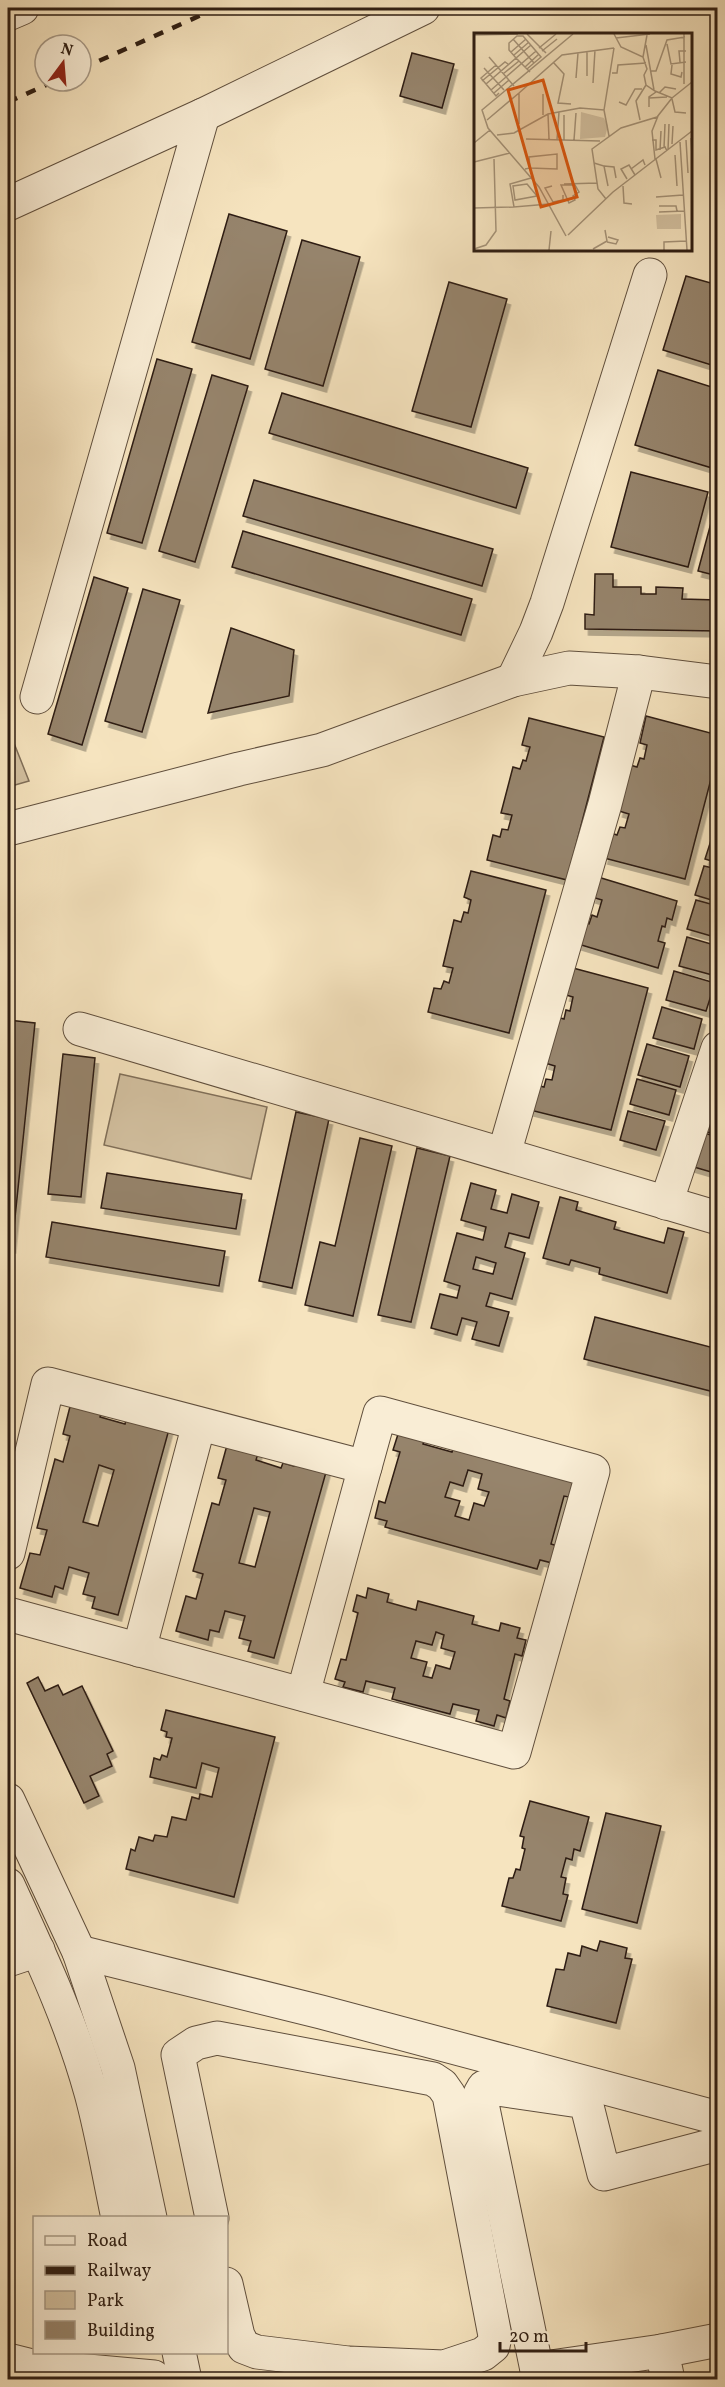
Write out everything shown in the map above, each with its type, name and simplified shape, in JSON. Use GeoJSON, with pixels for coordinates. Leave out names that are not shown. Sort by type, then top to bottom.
{"type":"FeatureCollection","features":[{"type":"Feature","properties":{"kind":"street"},"geometry":{"type":"LineString","coordinates":[[8,14],[22,8]]}},
{"type":"Feature","properties":{"kind":"street"},"geometry":{"type":"LineString","coordinates":[[8,204],[203,115],[423,8]]}},
{"type":"Feature","properties":{"kind":"street"},"geometry":{"type":"LineString","coordinates":[[37,696],[203,115]]}},
{"type":"Feature","properties":{"kind":"street"},"geometry":{"type":"LineString","coordinates":[[513,680],[547,603],[650,275]]}},
{"type":"Feature","properties":{"kind":"street"},"geometry":{"type":"LineString","coordinates":[[8,829],[239,769],[322,750],[513,680],[569,668],[639,672],[717,682]]}},
{"type":"Feature","properties":{"kind":"street"},"geometry":{"type":"LineString","coordinates":[[504,1154],[605,804],[639,672]]}},
{"type":"Feature","properties":{"kind":"street"},"geometry":{"type":"LineString","coordinates":[[80,1029],[717,1218]]}},
{"type":"Feature","properties":{"kind":"street"},"geometry":{"type":"LineString","coordinates":[[666,1203],[717,1048]]}},
{"type":"Feature","properties":{"kind":"street"},"geometry":{"type":"LineString","coordinates":[[8,1552],[48,1384],[365,1467]]}},
{"type":"Feature","properties":{"kind":"street"},"geometry":{"type":"LineString","coordinates":[[8,1614],[514,1752],[593,1471],[380,1413],[303,1694]]}},
{"type":"Feature","properties":{"kind":"street"},"geometry":{"type":"LineString","coordinates":[[140,1650],[199,1424]]}},
{"type":"Feature","properties":{"kind":"street"},"geometry":{"type":"LineString","coordinates":[[8,1800],[79,1952],[118,2068],[150,2216]]}},
{"type":"Feature","properties":{"kind":"street"},"geometry":{"type":"LineString","coordinates":[[8,1885],[22,1955],[58,1994],[91,2093],[118,2216]]}},
{"type":"Feature","properties":{"kind":"street"},"geometry":{"type":"LineString","coordinates":[[79,1952],[321,2012],[584,2092]]}},
{"type":"Feature","properties":{"kind":"street"},"geometry":{"type":"LineString","coordinates":[[319,2057],[321,2012]]}},
{"type":"Feature","properties":{"kind":"street"},"geometry":{"type":"LineString","coordinates":[[212,2216],[178,2055],[196,2043],[218,2038],[433,2079],[442,2085],[449,2095],[495,2336],[493,2346],[483,2354],[444,2367],[348,2363],[257,2352],[244,2347],[232,2337],[228,2302]]}},
{"type":"Feature","properties":{"kind":"street"},"geometry":{"type":"LineString","coordinates":[[717,2118],[672,2106],[584,2092],[484,2086],[480,2094],[538,2374],[665,2365],[717,2340]]}},
{"type":"Feature","properties":{"kind":"street"},"geometry":{"type":"LineString","coordinates":[[584,2092],[604,2174],[717,2144]]}},
{"type":"Feature","properties":{"kind":"street"},"geometry":{"type":"LineString","coordinates":[[672,2106],[683,2153]]}},
{"type":"Feature","properties":{"kind":"street"},"geometry":{"type":"LineString","coordinates":[[179,2354],[185,2379]]}},
{"type":"Feature","properties":{"kind":"street"},"geometry":{"type":"LineString","coordinates":[[8,2360],[32,2366],[152,2370]]}},
{"type":"Feature","properties":{"kind":"green space"},"geometry":{"type":"Polygon","coordinates":[[[8,728],[29,781],[8,787],[8,728]]]}},
{"type":"Feature","properties":{"kind":"green space"},"geometry":{"type":"Polygon","coordinates":[[[120,1074],[267,1107],[251,1179],[104,1145],[120,1074]]]}},
{"type":"Feature","properties":{"kind":"building"},"geometry":{"type":"Polygon","coordinates":[[[412,53],[454,64],[442,108],[400,96],[412,53]]]}},
{"type":"Feature","properties":{"kind":"building"},"geometry":{"type":"Polygon","coordinates":[[[229,214],[287,231],[250,359],[192,342],[229,214]]]}},
{"type":"Feature","properties":{"kind":"building"},"geometry":{"type":"Polygon","coordinates":[[[302,240],[360,257],[323,386],[265,369],[302,240]]]}},
{"type":"Feature","properties":{"kind":"building"},"geometry":{"type":"Polygon","coordinates":[[[686,276],[718,285],[718,367],[663,350],[686,276]]]}},
{"type":"Feature","properties":{"kind":"building"},"geometry":{"type":"Polygon","coordinates":[[[449,282],[507,299],[471,427],[412,411],[449,282]]]}},
{"type":"Feature","properties":{"kind":"building"},"geometry":{"type":"Polygon","coordinates":[[[157,359],[192,369],[142,543],[107,533],[157,359]]]}},
{"type":"Feature","properties":{"kind":"building"},"geometry":{"type":"Polygon","coordinates":[[[658,370],[718,389],[718,449],[712,468],[635,445],[658,370]]]}},
{"type":"Feature","properties":{"kind":"building"},"geometry":{"type":"Polygon","coordinates":[[[212,375],[248,386],[195,562],[159,551],[212,375]]]}},
{"type":"Feature","properties":{"kind":"building"},"geometry":{"type":"Polygon","coordinates":[[[282,393],[528,468],[516,508],[269,433],[282,393]]]}},
{"type":"Feature","properties":{"kind":"building"},"geometry":{"type":"Polygon","coordinates":[[[631,472],[708,492],[688,567],[611,547],[631,472]]]}},
{"type":"Feature","properties":{"kind":"building"},"geometry":{"type":"Polygon","coordinates":[[[254,480],[493,549],[482,586],[243,516],[254,480]]]}},
{"type":"Feature","properties":{"kind":"building"},"geometry":{"type":"Polygon","coordinates":[[[718,497],[718,576],[698,571],[718,497]]]}},
{"type":"Feature","properties":{"kind":"building"},"geometry":{"type":"Polygon","coordinates":[[[243,531],[472,599],[461,635],[232,567],[243,531]]]}},
{"type":"Feature","properties":{"kind":"building"},"geometry":{"type":"Polygon","coordinates":[[[595,574],[613,574],[613,587],[641,587],[641,594],[656,594],[656,587],[683,588],[682,599],[718,600],[718,631],[585,629],[585,614],[594,615],[595,574]]]}},
{"type":"Feature","properties":{"kind":"building"},"geometry":{"type":"Polygon","coordinates":[[[94,577],[128,588],[82,745],[48,734],[94,577]]]}},
{"type":"Feature","properties":{"kind":"building"},"geometry":{"type":"Polygon","coordinates":[[[143,589],[180,600],[142,732],[105,721],[143,589]]]}},
{"type":"Feature","properties":{"kind":"building"},"geometry":{"type":"Polygon","coordinates":[[[231,628],[294,650],[289,696],[208,713],[231,628]]]}},
{"type":"Feature","properties":{"kind":"building"},"geometry":{"type":"Polygon","coordinates":[[[646,716],[718,735],[718,752],[685,879],[604,858],[611,833],[617,835],[620,827],[625,828],[629,814],[619,811],[630,765],[637,767],[640,758],[644,759],[647,745],[640,743],[646,716]]]}},
{"type":"Feature","properties":{"kind":"building"},"geometry":{"type":"Polygon","coordinates":[[[529,718],[604,737],[567,880],[487,860],[493,835],[500,837],[502,829],[508,830],[512,815],[501,813],[513,767],[520,769],[523,760],[526,761],[530,747],[522,745],[529,718]]]}},
{"type":"Feature","properties":{"kind":"building"},"geometry":{"type":"Polygon","coordinates":[[[714,831],[718,832],[718,863],[705,859],[714,831]]]}},
{"type":"Feature","properties":{"kind":"building"},"geometry":{"type":"Polygon","coordinates":[[[704,866],[718,869],[718,902],[695,895],[704,866]]]}},
{"type":"Feature","properties":{"kind":"building"},"geometry":{"type":"Polygon","coordinates":[[[471,871],[546,890],[509,1033],[428,1012],[434,988],[441,989],[444,981],[449,983],[453,968],[443,966],[454,920],[461,922],[464,912],[468,913],[471,900],[464,897],[471,871]]]}},
{"type":"Feature","properties":{"kind":"building"},"geometry":{"type":"Polygon","coordinates":[[[598,877],[677,901],[672,920],[667,918],[665,927],[662,926],[658,941],[665,943],[658,968],[578,944],[584,923],[589,924],[592,915],[597,917],[602,900],[592,897],[598,877]]]}},
{"type":"Feature","properties":{"kind":"building"},"geometry":{"type":"Polygon","coordinates":[[[696,900],[718,906],[718,938],[687,929],[696,900]]]}},
{"type":"Feature","properties":{"kind":"building"},"geometry":{"type":"Polygon","coordinates":[[[687,937],[718,946],[716,976],[679,966],[687,937]]]}},
{"type":"Feature","properties":{"kind":"building"},"geometry":{"type":"Polygon","coordinates":[[[573,968],[648,988],[611,1130],[530,1110],[536,1085],[544,1087],[546,1079],[552,1080],[555,1066],[545,1063],[557,1017],[564,1019],[566,1010],[570,1011],[573,997],[566,995],[573,968]]]}},
{"type":"Feature","properties":{"kind":"building"},"geometry":{"type":"Polygon","coordinates":[[[674,971],[715,983],[706,1011],[666,1000],[674,971]]]}},
{"type":"Feature","properties":{"kind":"building"},"geometry":{"type":"Polygon","coordinates":[[[662,1007],[702,1019],[694,1049],[653,1038],[662,1007]]]}},
{"type":"Feature","properties":{"kind":"building"},"geometry":{"type":"Polygon","coordinates":[[[8,1020],[35,1023],[12,1247],[8,1247],[8,1020]]]}},
{"type":"Feature","properties":{"kind":"building"},"geometry":{"type":"Polygon","coordinates":[[[647,1044],[689,1056],[680,1087],[638,1075],[647,1044]]]}},
{"type":"Feature","properties":{"kind":"building"},"geometry":{"type":"Polygon","coordinates":[[[63,1054],[95,1058],[81,1197],[48,1194],[63,1054]]]}},
{"type":"Feature","properties":{"kind":"building"},"geometry":{"type":"Polygon","coordinates":[[[637,1079],[676,1090],[669,1115],[630,1104],[637,1079]]]}},
{"type":"Feature","properties":{"kind":"building"},"geometry":{"type":"Polygon","coordinates":[[[718,1101],[718,1135],[697,1129],[718,1101]]]}},
{"type":"Feature","properties":{"kind":"building"},"geometry":{"type":"Polygon","coordinates":[[[628,1111],[665,1121],[656,1150],[620,1140],[628,1111]]]}},
{"type":"Feature","properties":{"kind":"building"},"geometry":{"type":"Polygon","coordinates":[[[296,1112],[329,1119],[292,1288],[259,1281],[296,1112]]]}},
{"type":"Feature","properties":{"kind":"building"},"geometry":{"type":"Polygon","coordinates":[[[697,1131],[718,1137],[718,1174],[687,1165],[697,1131]]]}},
{"type":"Feature","properties":{"kind":"building"},"geometry":{"type":"Polygon","coordinates":[[[360,1138],[392,1146],[353,1316],[305,1305],[320,1242],[335,1246],[360,1138]]]}},
{"type":"Feature","properties":{"kind":"building"},"geometry":{"type":"Polygon","coordinates":[[[417,1148],[450,1156],[411,1322],[378,1315],[417,1148]]]}},
{"type":"Feature","properties":{"kind":"building"},"geometry":{"type":"Polygon","coordinates":[[[107,1173],[242,1194],[236,1229],[101,1208],[107,1173]]]}},
{"type":"Feature","properties":{"kind":"building"},"geometry":{"type":"Polygon","coordinates":[[[471,1183],[496,1190],[491,1209],[507,1213],[512,1194],[539,1202],[529,1238],[509,1233],[505,1247],[525,1253],[512,1299],[490,1293],[486,1306],[509,1312],[499,1346],[472,1339],[477,1322],[462,1318],[457,1335],[431,1328],[440,1294],[457,1298],[460,1286],[444,1281],[457,1233],[483,1240],[486,1227],[461,1220],[471,1183]],[[476,1257],[473,1269],[493,1274],[496,1263],[476,1257]]]}},
{"type":"Feature","properties":{"kind":"building"},"geometry":{"type":"Polygon","coordinates":[[[560,1197],[578,1202],[576,1210],[616,1222],[614,1229],[664,1243],[668,1228],[684,1232],[667,1293],[599,1274],[600,1268],[571,1260],[569,1265],[543,1258],[560,1197]]]}},
{"type":"Feature","properties":{"kind":"building"},"geometry":{"type":"Polygon","coordinates":[[[52,1222],[225,1251],[219,1286],[46,1257],[52,1222]]]}},
{"type":"Feature","properties":{"kind":"building"},"geometry":{"type":"Polygon","coordinates":[[[718,1273],[718,1303],[711,1301],[718,1273]]]}},
{"type":"Feature","properties":{"kind":"building"},"geometry":{"type":"Polygon","coordinates":[[[595,1317],[718,1349],[718,1393],[584,1359],[595,1317]]]}},
{"type":"Feature","properties":{"kind":"building"},"geometry":{"type":"Polygon","coordinates":[[[73,1395],[104,1403],[100,1417],[125,1424],[126,1420],[171,1422],[118,1615],[92,1608],[95,1597],[83,1594],[89,1573],[69,1567],[63,1589],[55,1586],[52,1597],[20,1588],[30,1553],[40,1555],[47,1530],[37,1528],[55,1459],[63,1462],[70,1436],[63,1434],[73,1395]],[[99,1465],[83,1522],[98,1526],[114,1470],[99,1465]]]}},
{"type":"Feature","properties":{"kind":"building"},"geometry":{"type":"Polygon","coordinates":[[[399,1431],[427,1432],[423,1444],[452,1452],[456,1440],[578,1483],[574,1498],[564,1496],[551,1544],[561,1547],[556,1564],[540,1560],[537,1569],[385,1527],[387,1521],[375,1518],[379,1501],[385,1503],[400,1452],[393,1450],[399,1431]],[[468,1470],[463,1486],[450,1482],[445,1497],[460,1501],[455,1516],[469,1520],[474,1503],[484,1506],[489,1492],[478,1489],[482,1474],[468,1470]]]}},
{"type":"Feature","properties":{"kind":"building"},"geometry":{"type":"Polygon","coordinates":[[[229,1438],[260,1447],[256,1460],[281,1468],[283,1463],[294,1466],[297,1457],[328,1465],[274,1658],[248,1651],[251,1641],[239,1638],[245,1616],[225,1611],[219,1632],[210,1630],[208,1640],[176,1631],[186,1596],[196,1599],[203,1574],[193,1571],[212,1503],[219,1505],[226,1480],[218,1478],[229,1438]],[[254,1508],[239,1563],[255,1567],[270,1512],[254,1508]]]}},
{"type":"Feature","properties":{"kind":"building"},"geometry":{"type":"Polygon","coordinates":[[[368,1588],[389,1594],[387,1602],[416,1610],[418,1601],[474,1616],[472,1624],[499,1631],[501,1623],[520,1628],[517,1638],[526,1640],[522,1656],[515,1654],[504,1699],[510,1701],[506,1718],[497,1715],[494,1726],[476,1721],[479,1710],[453,1704],[450,1714],[392,1699],[395,1688],[366,1681],[363,1692],[343,1687],[345,1682],[335,1679],[341,1659],[346,1660],[358,1613],[353,1611],[357,1595],[366,1598],[368,1588]],[[436,1632],[432,1645],[416,1641],[411,1658],[427,1662],[423,1676],[432,1678],[436,1665],[450,1669],[455,1652],[441,1648],[444,1635],[436,1632]]]}},
{"type":"Feature","properties":{"kind":"building"},"geometry":{"type":"Polygon","coordinates":[[[38,1677],[45,1691],[58,1685],[63,1695],[82,1686],[113,1751],[107,1754],[112,1766],[90,1776],[99,1796],[84,1803],[27,1683],[38,1677]]]}},
{"type":"Feature","properties":{"kind":"building"},"geometry":{"type":"Polygon","coordinates":[[[166,1710],[275,1737],[234,1897],[126,1869],[131,1849],[135,1851],[139,1837],[153,1841],[155,1835],[167,1837],[172,1817],[186,1820],[192,1797],[199,1799],[200,1794],[212,1797],[219,1768],[202,1763],[196,1788],[150,1777],[154,1758],[160,1760],[162,1755],[167,1757],[172,1738],[166,1737],[167,1732],[161,1730],[166,1710]]]}},
{"type":"Feature","properties":{"kind":"building"},"geometry":{"type":"Polygon","coordinates":[[[530,1801],[589,1817],[580,1851],[574,1849],[572,1860],[566,1858],[561,1877],[566,1878],[563,1894],[568,1895],[561,1921],[502,1906],[509,1878],[513,1878],[516,1869],[520,1870],[525,1849],[522,1848],[524,1837],[520,1836],[530,1801]]]}},
{"type":"Feature","properties":{"kind":"building"},"geometry":{"type":"Polygon","coordinates":[[[606,1813],[661,1826],[637,1923],[582,1909],[606,1813]]]}},
{"type":"Feature","properties":{"kind":"building"},"geometry":{"type":"Polygon","coordinates":[[[600,1941],[627,1948],[625,1958],[632,1959],[616,2023],[547,2006],[556,1969],[564,1970],[568,1953],[580,1956],[582,1946],[597,1951],[600,1941]]]}},
{"type":"Feature","properties":{"kind":"railway"},"geometry":{"type":"LineString","coordinates":[[93,64],[217,8]]}},
{"type":"Feature","properties":{"kind":"railway"},"geometry":{"type":"LineString","coordinates":[[8,102],[33,91]]}}]}
